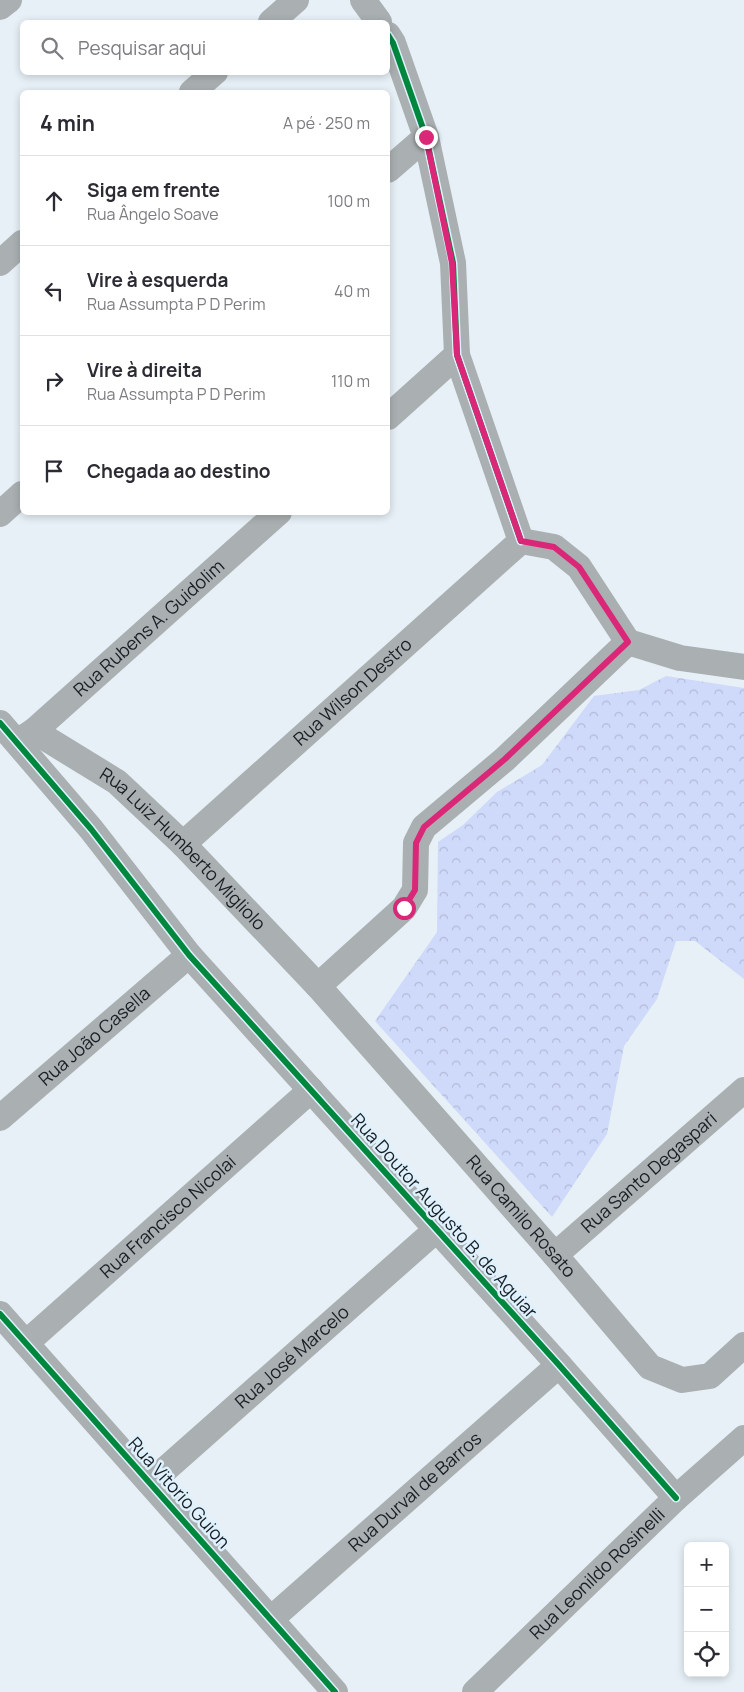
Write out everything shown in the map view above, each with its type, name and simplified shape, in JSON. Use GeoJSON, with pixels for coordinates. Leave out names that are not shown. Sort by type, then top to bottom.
{"type":"FeatureCollection","features":[{"type":"Feature","properties":{"kind":"street"},"geometry":{"type":"LineString","coordinates":[[0,7],[9,0]]}},
{"type":"Feature","properties":{"kind":"street"},"geometry":{"type":"LineString","coordinates":[[273,20],[296,0]]}},
{"type":"Feature","properties":{"kind":"street"},"geometry":{"type":"LineString","coordinates":[[363,0],[378,20]]}},
{"type":"Feature","properties":{"kind":"street"},"geometry":{"type":"LineString","coordinates":[[390,38],[426,137],[452,263],[457,355],[521,541],[554,547],[579,567],[628,642],[680,658],[744,667]]}},
{"type":"Feature","properties":{"kind":"street"},"geometry":{"type":"LineString","coordinates":[[194,90],[212,75]]}},
{"type":"Feature","properties":{"kind":"street"},"geometry":{"type":"LineString","coordinates":[[390,168],[426,137]]}},
{"type":"Feature","properties":{"kind":"street"},"geometry":{"type":"LineString","coordinates":[[0,263],[20,245]]}},
{"type":"Feature","properties":{"kind":"street"},"geometry":{"type":"LineString","coordinates":[[390,414],[457,355]]}},
{"type":"Feature","properties":{"kind":"street"},"geometry":{"type":"LineString","coordinates":[[0,514],[20,496]]}},
{"type":"Feature","properties":{"kind":"street","name":"Rua Rubens A. Guidolim"},"geometry":{"type":"LineString","coordinates":[[26,737],[277,515]]}},
{"type":"Feature","properties":{"kind":"street","name":"Rua Wilson Destro"},"geometry":{"type":"LineString","coordinates":[[184,844],[521,541]]}},
{"type":"Feature","properties":{"kind":"street"},"geometry":{"type":"LineString","coordinates":[[318,986],[404,908],[415,890],[416,843],[424,827],[505,759],[628,642]]}},
{"type":"Feature","properties":{"kind":"street","name":"Rua Luiz Humberto Migliolo"},"geometry":{"type":"LineString","coordinates":[[0,723],[118,782],[184,844],[318,986]]}},
{"type":"Feature","properties":{"kind":"street","name":"Rua Doutor Augusto B. de Aguiar"},"geometry":{"type":"LineString","coordinates":[[26,737],[91,829],[189,955],[559,1365],[676,1498]]}},
{"type":"Feature","properties":{"kind":"street","name":"Rua João Casella"},"geometry":{"type":"LineString","coordinates":[[0,1118],[189,955]]}},
{"type":"Feature","properties":{"kind":"street","name":"Rua Camilo Rosato"},"geometry":{"type":"LineString","coordinates":[[318,986],[555,1255],[650,1367],[682,1380],[710,1376],[744,1345]]}},
{"type":"Feature","properties":{"kind":"street","name":"Rua Francisco Nicolai"},"geometry":{"type":"LineString","coordinates":[[26,1343],[311,1090]]}},
{"type":"Feature","properties":{"kind":"street","name":"Rua Santo Degaspari"},"geometry":{"type":"LineString","coordinates":[[555,1255],[744,1090]]}},
{"type":"Feature","properties":{"kind":"street","name":"Rua José Marcelo"},"geometry":{"type":"LineString","coordinates":[[150,1484],[436,1230]]}},
{"type":"Feature","properties":{"kind":"street","name":"Rua Vitorio Guion"},"geometry":{"type":"LineString","coordinates":[[0,1314],[335,1692]]}},
{"type":"Feature","properties":{"kind":"street","name":"Rua Durval de Barros"},"geometry":{"type":"LineString","coordinates":[[271,1619],[559,1365]]}},
{"type":"Feature","properties":{"kind":"street","name":"Rua Leonildo Rosinelli"},"geometry":{"type":"LineString","coordinates":[[475,1692],[676,1498],[744,1438]]}},
{"type":"Feature","properties":{"kind":"green space"},"geometry":{"type":"Polygon","coordinates":[[[666,676],[744,688],[744,979],[695,941],[676,941],[657,999],[624,1046],[607,1134],[552,1217],[375,1021],[437,932],[438,842],[463,825],[497,792],[542,765],[594,696],[639,690],[666,676]]]}},
{"type":"Feature","properties":{"kind":"cycle path"},"geometry":{"type":"LineString","coordinates":[[390,38],[426,137],[453,263],[457,355],[521,541]]}},
{"type":"Feature","properties":{"kind":"cycle path"},"geometry":{"type":"LineString","coordinates":[[0,723],[91,829],[189,955],[559,1365],[676,1498]]}},
{"type":"Feature","properties":{"kind":"cycle path"},"geometry":{"type":"LineString","coordinates":[[0,1314],[335,1692]]}},
{"type":"Feature","properties":{"kind":"route"},"geometry":{"type":"LineString","coordinates":[[404,908],[415,890],[416,843],[424,827],[505,759],[628,642],[579,567],[554,547],[521,541],[457,355],[452,263],[426,137]]}}]}
